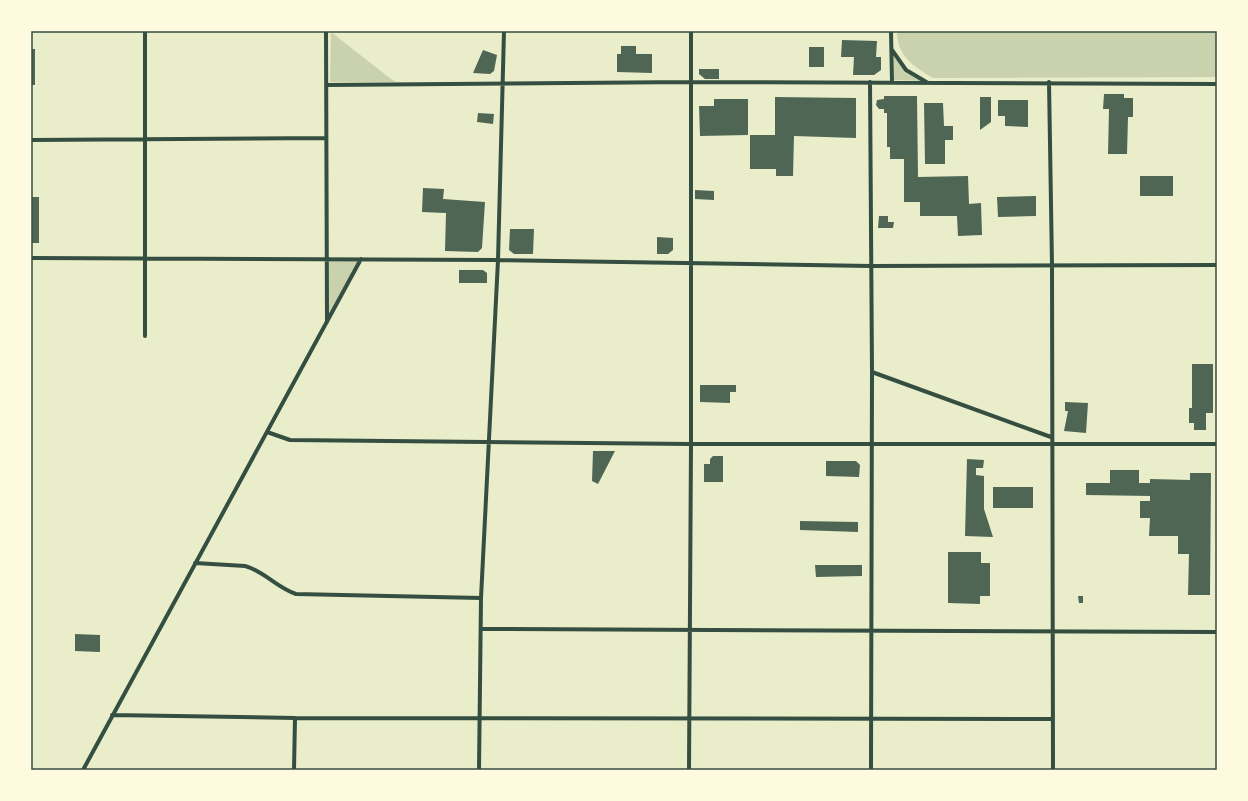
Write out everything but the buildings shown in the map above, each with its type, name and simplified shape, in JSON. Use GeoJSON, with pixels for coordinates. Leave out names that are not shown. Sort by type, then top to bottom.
{"type":"FeatureCollection","features":[{"type":"Feature","properties":{"kind":"street"},"geometry":{"type":"LineString","coordinates":[[145,31],[145,336]]}},
{"type":"Feature","properties":{"kind":"street"},"geometry":{"type":"LineString","coordinates":[[326,31],[327,322]]}},
{"type":"Feature","properties":{"kind":"street"},"geometry":{"type":"LineString","coordinates":[[479,770],[482,629],[481,598],[498,260],[504,31]]}},
{"type":"Feature","properties":{"kind":"street"},"geometry":{"type":"LineString","coordinates":[[689,770],[691,31]]}},
{"type":"Feature","properties":{"kind":"street"},"geometry":{"type":"LineString","coordinates":[[891,31],[892,82]]}},
{"type":"Feature","properties":{"kind":"street"},"geometry":{"type":"LineString","coordinates":[[892,50],[906,70],[928,83]]}},
{"type":"Feature","properties":{"kind":"street"},"geometry":{"type":"LineString","coordinates":[[327,85],[691,82],[1048,82],[1217,84]]}},
{"type":"Feature","properties":{"kind":"street"},"geometry":{"type":"LineString","coordinates":[[870,82],[872,372],[871,770]]}},
{"type":"Feature","properties":{"kind":"street"},"geometry":{"type":"LineString","coordinates":[[1048,82],[1052,266],[1051,444],[1053,770]]}},
{"type":"Feature","properties":{"kind":"street"},"geometry":{"type":"LineString","coordinates":[[31,140],[326,138]]}},
{"type":"Feature","properties":{"kind":"street"},"geometry":{"type":"LineString","coordinates":[[31,258],[498,260],[871,266],[1217,265]]}},
{"type":"Feature","properties":{"kind":"street"},"geometry":{"type":"LineString","coordinates":[[83,770],[361,259]]}},
{"type":"Feature","properties":{"kind":"street"},"geometry":{"type":"LineString","coordinates":[[872,372],[1051,436]]}},
{"type":"Feature","properties":{"kind":"street"},"geometry":{"type":"LineString","coordinates":[[267,432],[290,440],[691,444],[1217,444]]}},
{"type":"Feature","properties":{"kind":"street"},"geometry":{"type":"LineString","coordinates":[[195,563],[245,566],[253,568],[287,591],[296,594],[481,598]]}},
{"type":"Feature","properties":{"kind":"street"},"geometry":{"type":"LineString","coordinates":[[482,629],[689,628],[1217,632]]}},
{"type":"Feature","properties":{"kind":"street"},"geometry":{"type":"LineString","coordinates":[[112,715],[294,718],[1053,719]]}},
{"type":"Feature","properties":{"kind":"street"},"geometry":{"type":"LineString","coordinates":[[294,718],[294,770]]}},
{"type":"Feature","properties":{"kind":"green space"},"geometry":{"type":"Polygon","coordinates":[[[897,31],[1217,31],[1217,77],[933,78],[919,69],[903,54],[898,40],[897,31]]]}},
{"type":"Feature","properties":{"kind":"green space"},"geometry":{"type":"Polygon","coordinates":[[[331,32],[391,79],[396,82],[330,82],[331,32]]]}},
{"type":"Feature","properties":{"kind":"green space"},"geometry":{"type":"Polygon","coordinates":[[[894,57],[905,72],[922,81],[894,80],[894,57]]]}},
{"type":"Feature","properties":{"kind":"green space"},"geometry":{"type":"Polygon","coordinates":[[[327,259],[361,259],[327,322],[327,259]]]}}]}
